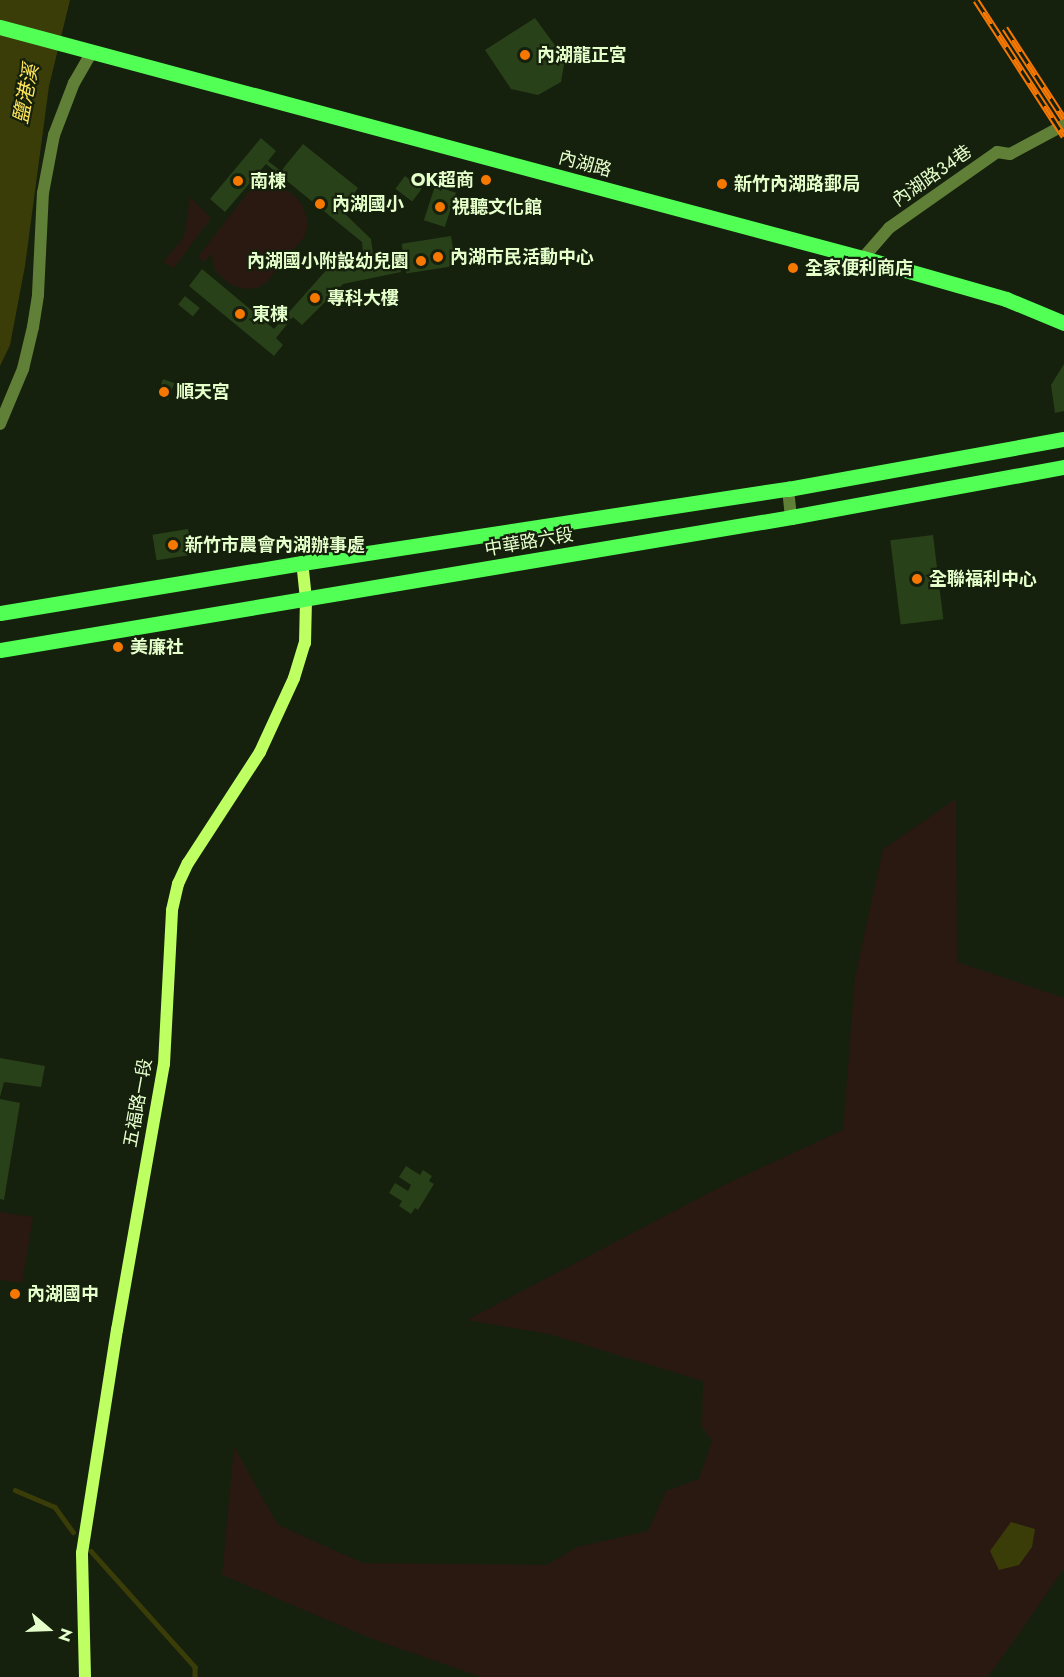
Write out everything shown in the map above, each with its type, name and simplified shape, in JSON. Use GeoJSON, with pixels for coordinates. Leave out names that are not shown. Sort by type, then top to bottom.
{"type":"FeatureCollection","features":[{"type":"Feature","properties":{"kind":"main road","name":"內湖路"},"geometry":{"type":"LineString","coordinates":[[0,27],[863,258],[1005,299],[1064,322]]}},
{"type":"Feature","properties":{"kind":"main road","name":"中華路六段"},"geometry":{"type":"LineString","coordinates":[[0,614],[302,563],[788,489],[1064,439]]}},
{"type":"Feature","properties":{"kind":"main road","name":"中華路六段"},"geometry":{"type":"LineString","coordinates":[[0,650],[791,517],[1064,467]]}},
{"type":"Feature","properties":{"kind":"main road","name":"五福路一段"},"geometry":{"type":"LineString","coordinates":[[85,1677],[82,1553],[117,1330],[164,1065],[172,910],[178,884],[188,863],[260,752],[294,678],[305,643],[306,599],[302,563]]}},
{"type":"Feature","properties":{"kind":"street"},"geometry":{"type":"LineString","coordinates":[[0,424],[23,369],[33,327],[38,294],[43,193],[54,135],[74,83],[92,52]]}},
{"type":"Feature","properties":{"kind":"street","name":"內湖路34巷"},"geometry":{"type":"LineString","coordinates":[[863,258],[889,228],[997,152],[1010,154],[1064,125]]}},
{"type":"Feature","properties":{"kind":"street"},"geometry":{"type":"LineString","coordinates":[[788,489],[791,517]]}},
{"type":"Feature","properties":{"kind":"shaded area"},"geometry":{"type":"Polygon","coordinates":[[[265,170],[273,175],[264,185],[280,186],[294,195],[303,206],[308,222],[305,236],[266,283],[257,288],[243,289],[230,284],[216,272],[211,254],[204,262],[198,257],[265,170]]]}},
{"type":"Feature","properties":{"kind":"shaded area"},"geometry":{"type":"Polygon","coordinates":[[[190,197],[211,218],[174,268],[163,262],[184,237],[190,197]]]}},
{"type":"Feature","properties":{"kind":"shaded area"},"geometry":{"type":"Polygon","coordinates":[[[956,799],[957,962],[1064,998],[1064,1569],[987,1677],[481,1677],[370,1638],[222,1575],[234,1447],[278,1525],[363,1563],[547,1565],[577,1547],[648,1531],[666,1491],[699,1479],[712,1441],[702,1427],[703,1381],[549,1334],[467,1320],[724,1185],[843,1130],[855,977],[883,849],[956,799]]]}},
{"type":"Feature","properties":{"kind":"shaded area"},"geometry":{"type":"Polygon","coordinates":[[[0,1212],[33,1217],[22,1283],[0,1280],[0,1212]]]}},
{"type":"Feature","properties":{"kind":"water","name":"鹽港溪"},"geometry":{"type":"Polygon","coordinates":[[[0,0],[70,0],[49,86],[25,266],[10,345],[0,366],[0,0]]]}},
{"type":"Feature","properties":{"kind":"water"},"geometry":{"type":"Polygon","coordinates":[[[1011,1522],[1035,1529],[1032,1547],[1019,1565],[999,1570],[990,1551],[1011,1522]]]}},
{"type":"Feature","properties":{"kind":"building","name":"內湖龍正宮"},"geometry":{"type":"Polygon","coordinates":[[[535,18],[565,59],[561,82],[538,95],[511,89],[485,50],[535,18]]]}},
{"type":"Feature","properties":{"kind":"building"},"geometry":{"type":"Polygon","coordinates":[[[261,138],[276,151],[268,161],[281,171],[303,144],[358,188],[342,211],[371,239],[373,253],[399,252],[401,272],[343,284],[302,325],[293,317],[276,338],[283,345],[274,356],[189,286],[202,269],[274,329],[329,267],[332,260],[338,256],[363,254],[362,242],[266,164],[225,212],[210,199],[261,138]]]}},
{"type":"Feature","properties":{"kind":"building"},"geometry":{"type":"Polygon","coordinates":[[[405,176],[422,189],[412,201],[395,189],[405,176]]]}},
{"type":"Feature","properties":{"kind":"building","name":"視聽文化館"},"geometry":{"type":"Polygon","coordinates":[[[435,186],[456,193],[445,227],[424,220],[435,186]]]}},
{"type":"Feature","properties":{"kind":"building"},"geometry":{"type":"Polygon","coordinates":[[[451,236],[456,266],[406,273],[402,244],[451,236]]]}},
{"type":"Feature","properties":{"kind":"building"},"geometry":{"type":"Polygon","coordinates":[[[185,296],[200,308],[193,317],[178,305],[185,296]]]}},
{"type":"Feature","properties":{"kind":"building"},"geometry":{"type":"Polygon","coordinates":[[[1064,364],[1064,411],[1055,413],[1051,385],[1064,364]]]}},
{"type":"Feature","properties":{"kind":"building","name":"順天宮"},"geometry":{"type":"Polygon","coordinates":[[[163,379],[174,383],[168,400],[157,396],[163,379]]]}},
{"type":"Feature","properties":{"kind":"building","name":"新竹市農會內湖辦事處"},"geometry":{"type":"Polygon","coordinates":[[[188,529],[192,555],[157,560],[152,535],[188,529]]]}},
{"type":"Feature","properties":{"kind":"building","name":"全聯福利中心"},"geometry":{"type":"Polygon","coordinates":[[[933,535],[943,619],[901,625],[890,540],[933,535]]]}},
{"type":"Feature","properties":{"kind":"building"},"geometry":{"type":"Polygon","coordinates":[[[0,1058],[45,1066],[41,1087],[4,1082],[0,1097],[0,1058]]]}},
{"type":"Feature","properties":{"kind":"building"},"geometry":{"type":"Polygon","coordinates":[[[0,1099],[20,1103],[4,1200],[0,1199],[0,1099]]]}},
{"type":"Feature","properties":{"kind":"building"},"geometry":{"type":"Polygon","coordinates":[[[406,1166],[420,1175],[423,1170],[432,1176],[429,1181],[434,1184],[418,1210],[415,1208],[411,1214],[399,1206],[402,1201],[389,1193],[395,1183],[408,1191],[411,1185],[399,1177],[406,1166]]]}},
{"type":"Feature","properties":{"kind":"waterway"},"geometry":{"type":"LineString","coordinates":[[15,1490],[55,1507],[73,1532]]}},
{"type":"Feature","properties":{"kind":"waterway"},"geometry":{"type":"LineString","coordinates":[[91,1551],[195,1667],[195,1677]]}},
{"type":"Feature","properties":{"kind":"railway"},"geometry":{"type":"LineString","coordinates":[[976,0],[1064,136]]}},
{"type":"Feature","properties":{"kind":"railway"},"geometry":{"type":"LineString","coordinates":[[1005,28],[1064,119]]}},
{"type":"Feature","properties":{"kind":"place","name":"內湖龍正宮"},"geometry":{"type":"Point","coordinates":[525,55]}},
{"type":"Feature","properties":{"kind":"place","name":"OK超商"},"geometry":{"type":"Point","coordinates":[486,180]}},
{"type":"Feature","properties":{"kind":"place","name":"南棟"},"geometry":{"type":"Point","coordinates":[238,181]}},
{"type":"Feature","properties":{"kind":"place","name":"新竹內湖路郵局"},"geometry":{"type":"Point","coordinates":[722,184]}},
{"type":"Feature","properties":{"kind":"place","name":"內湖國小"},"geometry":{"type":"Point","coordinates":[320,204]}},
{"type":"Feature","properties":{"kind":"place","name":"視聽文化館"},"geometry":{"type":"Point","coordinates":[440,207]}},
{"type":"Feature","properties":{"kind":"place","name":"內湖市民活動中心"},"geometry":{"type":"Point","coordinates":[438,257]}},
{"type":"Feature","properties":{"kind":"place","name":"內湖國小附設幼兒園"},"geometry":{"type":"Point","coordinates":[421,261]}},
{"type":"Feature","properties":{"kind":"place","name":"全家便利商店"},"geometry":{"type":"Point","coordinates":[793,268]}},
{"type":"Feature","properties":{"kind":"place","name":"專科大樓"},"geometry":{"type":"Point","coordinates":[315,298]}},
{"type":"Feature","properties":{"kind":"place","name":"東棟"},"geometry":{"type":"Point","coordinates":[240,314]}},
{"type":"Feature","properties":{"kind":"place","name":"順天宮"},"geometry":{"type":"Point","coordinates":[164,392]}},
{"type":"Feature","properties":{"kind":"place","name":"新竹市農會內湖辦事處"},"geometry":{"type":"Point","coordinates":[173,545]}},
{"type":"Feature","properties":{"kind":"place","name":"全聯福利中心"},"geometry":{"type":"Point","coordinates":[917,579]}},
{"type":"Feature","properties":{"kind":"place","name":"美廉社"},"geometry":{"type":"Point","coordinates":[118,647]}},
{"type":"Feature","properties":{"kind":"place","name":"內湖國中"},"geometry":{"type":"Point","coordinates":[15,1294]}}]}
